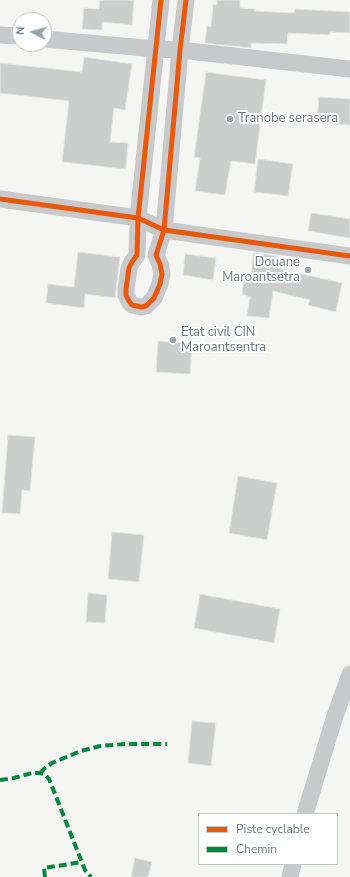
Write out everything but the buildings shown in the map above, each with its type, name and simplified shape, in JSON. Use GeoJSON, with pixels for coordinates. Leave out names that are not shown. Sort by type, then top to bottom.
{"type":"FeatureCollection","features":[{"type":"Feature","properties":{"kind":"street"},"geometry":{"type":"LineString","coordinates":[[161,0],[138,218],[137,255],[129,268],[126,288],[126,295],[132,305],[141,307],[146,306],[157,294],[162,274],[156,255],[164,230],[180,50],[186,0]]}},
{"type":"Feature","properties":{"kind":"street"},"geometry":{"type":"LineString","coordinates":[[0,35],[12,36]]}},
{"type":"Feature","properties":{"kind":"street"},"geometry":{"type":"LineString","coordinates":[[52,40],[180,50],[350,69]]}},
{"type":"Feature","properties":{"kind":"street"},"geometry":{"type":"LineString","coordinates":[[0,199],[138,218],[164,230],[350,256]]}},
{"type":"Feature","properties":{"kind":"street"},"geometry":{"type":"LineString","coordinates":[[305,813],[335,716],[350,674]]}},
{"type":"Feature","properties":{"kind":"street"},"geometry":{"type":"LineString","coordinates":[[290,877],[293,865]]}},
{"type":"Feature","properties":{"kind":"marked path"},"geometry":{"type":"LineString","coordinates":[[40,773],[52,763],[81,751],[100,746],[125,744],[167,744]]}},
{"type":"Feature","properties":{"kind":"marked path"},"geometry":{"type":"LineString","coordinates":[[0,780],[32,773],[44,774],[49,779],[85,870],[91,877]]}},
{"type":"Feature","properties":{"kind":"marked path"},"geometry":{"type":"LineString","coordinates":[[45,877],[44,868],[82,862]]}},
{"type":"Feature","properties":{"kind":"cycle path"},"geometry":{"type":"LineString","coordinates":[[161,0],[138,218],[137,255],[129,268],[126,289],[126,295],[132,305],[141,307],[146,306],[154,298],[160,284],[162,274],[156,255],[164,230],[180,50],[186,0]]}},
{"type":"Feature","properties":{"kind":"cycle path"},"geometry":{"type":"LineString","coordinates":[[0,199],[138,218],[164,230],[350,256]]}},
{"type":"Feature","properties":{"kind":"place","name":"Tranobe serasera"},"geometry":{"type":"Point","coordinates":[230,119]}},
{"type":"Feature","properties":{"kind":"place","name":"Douane Maroantsetra"},"geometry":{"type":"Point","coordinates":[308,270]}},
{"type":"Feature","properties":{"kind":"place","name":"Etat civil CIN Maroantsentra"},"geometry":{"type":"Point","coordinates":[173,340]}}]}
